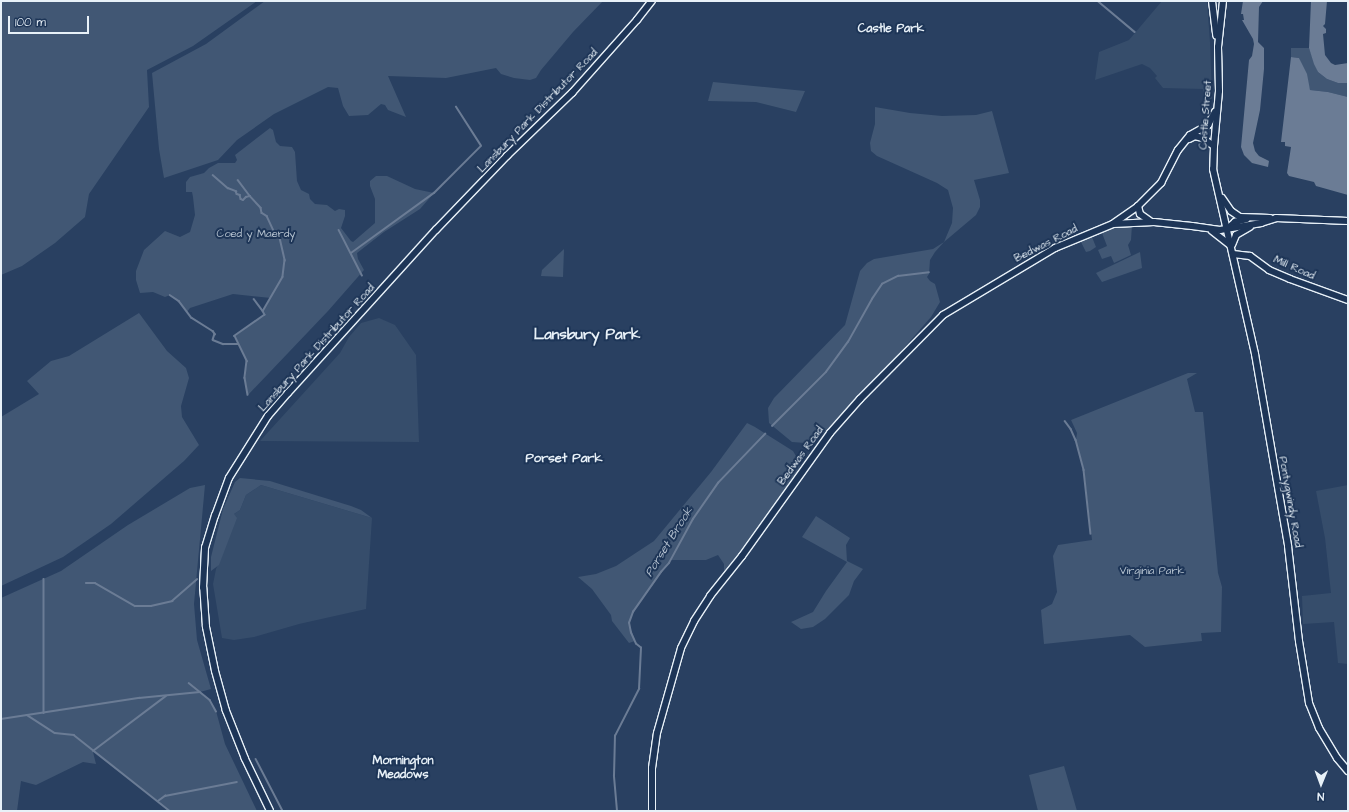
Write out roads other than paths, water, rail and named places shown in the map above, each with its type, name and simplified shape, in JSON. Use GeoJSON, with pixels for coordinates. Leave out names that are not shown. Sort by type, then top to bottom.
{"type":"FeatureCollection","features":[{"type":"Feature","properties":{"kind":"main road"},"geometry":{"type":"LineString","coordinates":[[1212,1],[1218,47]]}},
{"type":"Feature","properties":{"kind":"main road","name":"Castle Street"},"geometry":{"type":"LineString","coordinates":[[1223,1],[1218,47],[1219,84],[1213,169],[1227,229]]}},
{"type":"Feature","properties":{"kind":"main road"},"geometry":{"type":"LineString","coordinates":[[1113,224],[1138,206],[1164,179],[1171,164],[1186,140],[1192,133],[1208,125],[1217,105]]}},
{"type":"Feature","properties":{"kind":"main road"},"geometry":{"type":"LineString","coordinates":[[1186,140],[1191,137],[1198,137],[1205,139],[1214,146]]}},
{"type":"Feature","properties":{"kind":"main road"},"geometry":{"type":"LineString","coordinates":[[1219,193],[1231,211],[1236,215],[1254,218],[1348,221]]}},
{"type":"Feature","properties":{"kind":"main road"},"geometry":{"type":"LineString","coordinates":[[1138,206],[1140,214],[1154,222]]}},
{"type":"Feature","properties":{"kind":"main road"},"geometry":{"type":"LineString","coordinates":[[1227,229],[1235,222],[1254,218]]}},
{"type":"Feature","properties":{"kind":"main road"},"geometry":{"type":"LineString","coordinates":[[1211,230],[1231,246],[1236,235],[1261,223],[1276,218]]}},
{"type":"Feature","properties":{"kind":"main road"},"geometry":{"type":"LineString","coordinates":[[1113,224],[1154,222],[1192,226],[1211,230],[1227,229],[1261,223]]}},
{"type":"Feature","properties":{"kind":"main road","name":"Bedwas Road"},"geometry":{"type":"LineString","coordinates":[[652,811],[652,768],[656,737],[681,648],[688,633],[710,596],[746,551],[830,433],[914,344],[951,309],[1055,248],[1113,224]]}},
{"type":"Feature","properties":{"kind":"main road","name":"Pontygwindy Road"},"geometry":{"type":"LineString","coordinates":[[1227,229],[1253,342],[1280,498],[1309,703],[1319,728],[1332,750],[1348,771]]}},
{"type":"Feature","properties":{"kind":"main road","name":"Mill Road"},"geometry":{"type":"LineString","coordinates":[[1233,254],[1250,256],[1270,270],[1290,279],[1348,300]]}},
{"type":"Feature","properties":{"kind":"street","name":"Lansbury Park Distributor Road"},"geometry":{"type":"LineString","coordinates":[[270,811],[245,760],[226,711],[214,671],[206,627],[203,588],[205,548],[229,478],[268,416],[288,393],[436,230],[507,156],[572,93],[632,26],[652,1]]}},
{"type":"Feature","properties":{"kind":"waterway"},"geometry":{"type":"LineString","coordinates":[[1098,1],[1135,32]]}},
{"type":"Feature","properties":{"kind":"waterway"},"geometry":{"type":"LineString","coordinates":[[351,253],[434,193],[481,146],[456,107]]}},
{"type":"Feature","properties":{"kind":"waterway"},"geometry":{"type":"LineString","coordinates":[[213,175],[228,188],[236,191],[237,194],[240,195],[241,199],[243,200],[250,196],[261,208],[262,213],[267,216],[276,235],[280,238],[285,260],[283,277],[263,311],[265,315],[235,336],[247,361],[245,378],[248,395]]}},
{"type":"Feature","properties":{"kind":"waterway"},"geometry":{"type":"LineString","coordinates":[[238,180],[250,196]]}},
{"type":"Feature","properties":{"kind":"waterway"},"geometry":{"type":"LineString","coordinates":[[339,230],[362,275]]}},
{"type":"Feature","properties":{"kind":"waterway","name":"Porset Brook"},"geometry":{"type":"LineString","coordinates":[[772,426],[826,372],[848,342],[882,284],[898,276],[929,272]]}},
{"type":"Feature","properties":{"kind":"waterway"},"geometry":{"type":"LineString","coordinates":[[170,295],[179,301],[192,318],[213,331],[215,334],[213,340],[223,344],[238,344]]}},
{"type":"Feature","properties":{"kind":"waterway"},"geometry":{"type":"LineString","coordinates":[[254,299],[263,311]]}},
{"type":"Feature","properties":{"kind":"waterway"},"geometry":{"type":"LineString","coordinates":[[1065,421],[1076,440],[1084,470],[1091,534]]}},
{"type":"Feature","properties":{"kind":"waterway","name":"Porset Brook"},"geometry":{"type":"LineString","coordinates":[[617,811],[614,776],[615,736],[639,689],[641,648],[636,644],[631,633],[629,623],[633,612],[669,563],[693,519],[718,483],[765,434]]}},
{"type":"Feature","properties":{"kind":"waterway"},"geometry":{"type":"LineString","coordinates":[[44,579],[44,713]]}},
{"type":"Feature","properties":{"kind":"waterway"},"geometry":{"type":"LineString","coordinates":[[86,583],[95,583],[135,606],[151,606],[172,601],[197,579]]}},
{"type":"Feature","properties":{"kind":"waterway"},"geometry":{"type":"LineString","coordinates":[[189,683],[210,700],[216,711]]}},
{"type":"Feature","properties":{"kind":"waterway"},"geometry":{"type":"LineString","coordinates":[[1,719],[139,698],[200,692]]}},
{"type":"Feature","properties":{"kind":"waterway"},"geometry":{"type":"LineString","coordinates":[[93,751],[166,696]]}},
{"type":"Feature","properties":{"kind":"waterway"},"geometry":{"type":"LineString","coordinates":[[27,715],[55,733],[74,735],[170,811]]}},
{"type":"Feature","properties":{"kind":"waterway"},"geometry":{"type":"LineString","coordinates":[[256,759],[283,811]]}},
{"type":"Feature","properties":{"kind":"waterway"},"geometry":{"type":"LineString","coordinates":[[158,801],[165,796],[237,782]]}},
{"type":"Feature","properties":{"kind":"district","name":"Castle Park"},"geometry":{"type":"Point","coordinates":[891,29]}},
{"type":"Feature","properties":{"kind":"district","name":"Lansbury Park"},"geometry":{"type":"Point","coordinates":[587,335]}},
{"type":"Feature","properties":{"kind":"district","name":"Porset Park"},"geometry":{"type":"Point","coordinates":[564,458]}},
{"type":"Feature","properties":{"kind":"district","name":"Mornington Meadows"},"geometry":{"type":"Point","coordinates":[403,768]}},
{"type":"Feature","properties":{"kind":"park label","name":"Coed y Maerdy"},"geometry":{"type":"Point","coordinates":[256,234]}},
{"type":"Feature","properties":{"kind":"park label","name":"Virginia Park"},"geometry":{"type":"Point","coordinates":[1152,571]}}]}
